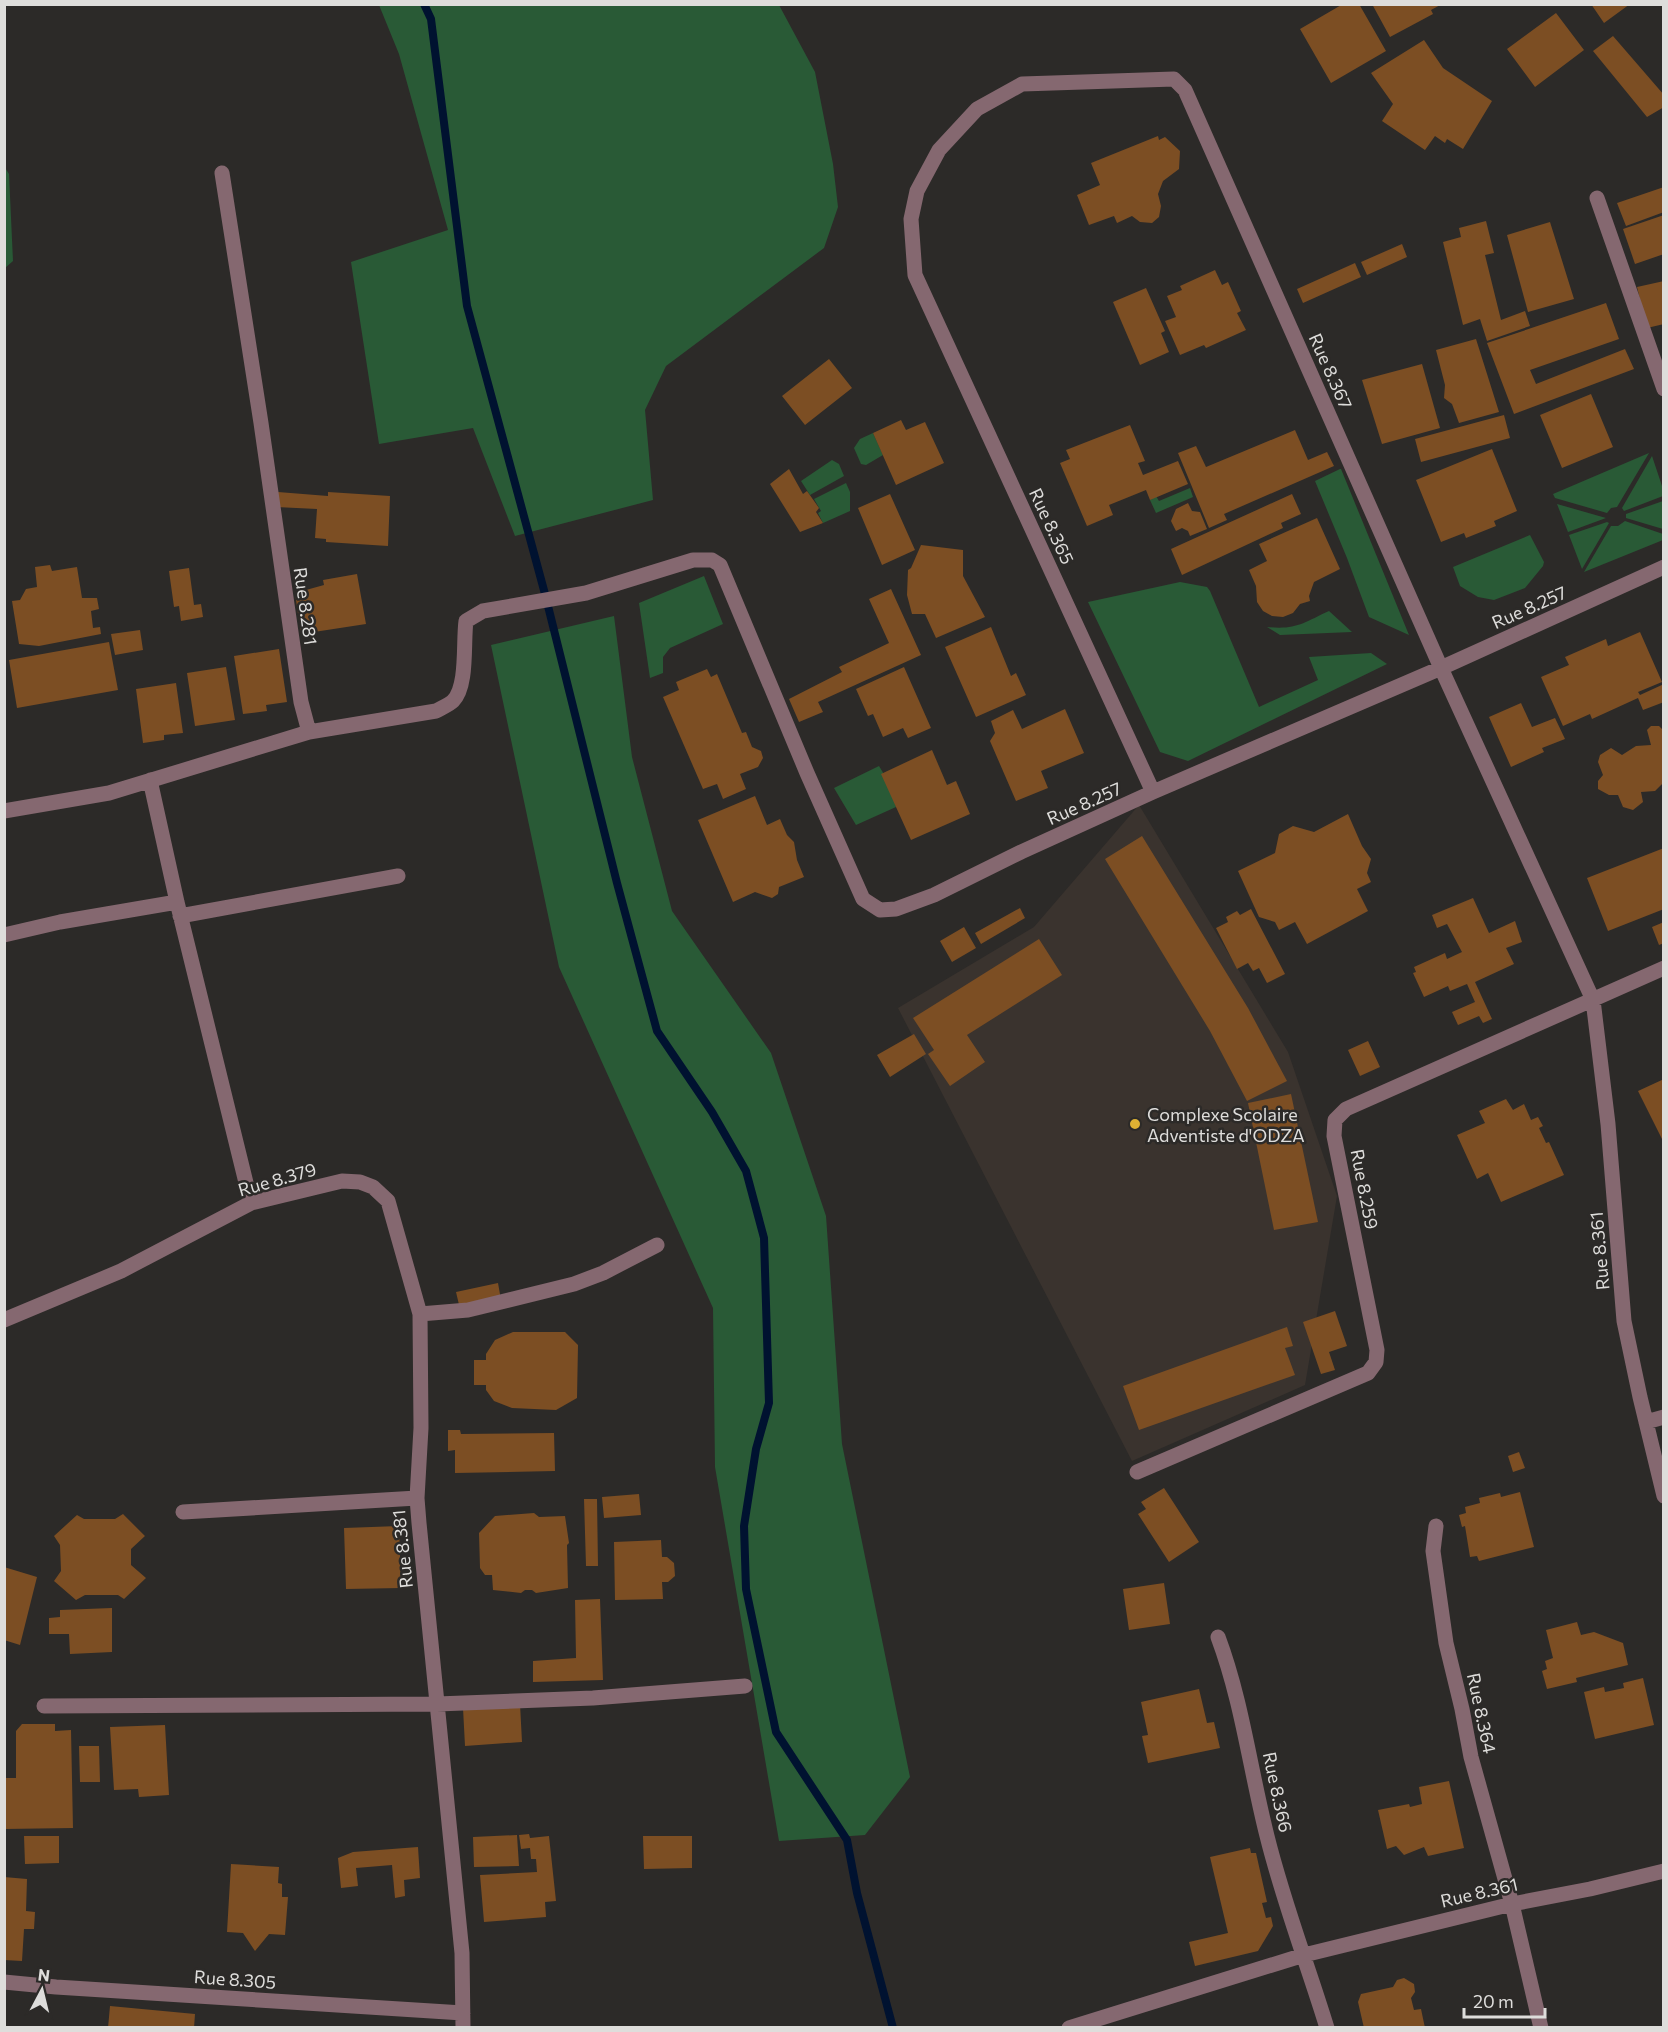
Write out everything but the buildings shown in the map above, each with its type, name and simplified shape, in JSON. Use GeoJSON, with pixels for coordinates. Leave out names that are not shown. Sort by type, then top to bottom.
{"type":"FeatureCollection","features":[{"type":"Feature","properties":{"kind":"street","name":"Rue 8.365"},"geometry":{"type":"LineString","coordinates":[[1154,792],[915,275],[911,219],[917,191],[939,150],[978,110],[1022,84],[1174,79],[1185,90]]}},
{"type":"Feature","properties":{"kind":"street","name":"Rue 8.367"},"geometry":{"type":"LineString","coordinates":[[1185,90],[1441,668],[1593,1000]]}},
{"type":"Feature","properties":{"kind":"street","name":"Rue 8.281"},"geometry":{"type":"LineString","coordinates":[[222,173],[261,423],[299,692],[309,732]]}},
{"type":"Feature","properties":{"kind":"street"},"geometry":{"type":"LineString","coordinates":[[1597,198],[1664,389]]}},
{"type":"Feature","properties":{"kind":"street","name":"Rue 8.257"},"geometry":{"type":"LineString","coordinates":[[309,732],[436,711],[454,700],[464,678],[463,639],[466,621],[483,611],[586,593],[693,560],[712,560],[720,566],[863,899],[880,910],[896,909],[934,895],[1021,852],[1154,792],[1441,668],[1664,567]]}},
{"type":"Feature","properties":{"kind":"street"},"geometry":{"type":"LineString","coordinates":[[5,805],[109,793],[309,732]]}},
{"type":"Feature","properties":{"kind":"street"},"geometry":{"type":"LineString","coordinates":[[150,780],[251,1203]]}},
{"type":"Feature","properties":{"kind":"street"},"geometry":{"type":"LineString","coordinates":[[4,935],[60,922],[179,909],[398,876]]}},
{"type":"Feature","properties":{"kind":"street","name":"Rue 8.259"},"geometry":{"type":"LineString","coordinates":[[1137,1472],[1368,1373],[1376,1362],[1377,1350],[1334,1136],[1335,1120],[1346,1109],[1664,968]]}},
{"type":"Feature","properties":{"kind":"street","name":"Rue 8.361"},"geometry":{"type":"LineString","coordinates":[[1593,1000],[1608,1124],[1624,1321],[1664,1496]]}},
{"type":"Feature","properties":{"kind":"street","name":"Rue 8.379"},"geometry":{"type":"LineString","coordinates":[[4,1320],[121,1271],[251,1203],[342,1181],[374,1186],[388,1200],[420,1314]]}},
{"type":"Feature","properties":{"kind":"street"},"geometry":{"type":"LineString","coordinates":[[420,1314],[468,1310],[573,1284],[603,1273],[657,1245]]}},
{"type":"Feature","properties":{"kind":"street","name":"Rue 8.381"},"geometry":{"type":"LineString","coordinates":[[420,1314],[421,1428],[417,1498],[461,1942],[463,2020]]}},
{"type":"Feature","properties":{"kind":"street"},"geometry":{"type":"LineString","coordinates":[[1646,1422],[1664,1417]]}},
{"type":"Feature","properties":{"kind":"street"},"geometry":{"type":"LineString","coordinates":[[183,1512],[417,1498]]}},
{"type":"Feature","properties":{"kind":"street","name":"Rue 8.364"},"geometry":{"type":"LineString","coordinates":[[1436,1526],[1433,1551],[1446,1643],[1471,1757],[1512,1904],[1541,2028]]}},
{"type":"Feature","properties":{"kind":"street","name":"Rue 8.366"},"geometry":{"type":"LineString","coordinates":[[1218,1637],[1233,1680],[1280,1887],[1327,2028]]}},
{"type":"Feature","properties":{"kind":"street"},"geometry":{"type":"LineString","coordinates":[[44,1706],[437,1704],[593,1698],[745,1686]]}},
{"type":"Feature","properties":{"kind":"street","name":"Rue 8.361"},"geometry":{"type":"LineString","coordinates":[[1069,2028],[1304,1955],[1512,1904],[1590,1889],[1664,1871]]}},
{"type":"Feature","properties":{"kind":"street","name":"Rue 8.305"},"geometry":{"type":"LineString","coordinates":[[4,1982],[463,2020]]}},
{"type":"Feature","properties":{"kind":"shaded area","name":"Complexe Scolaire Adventiste d'ODZA"},"geometry":{"type":"Polygon","coordinates":[[[1139,805],[1288,1052],[1337,1196],[1305,1385],[1132,1461],[898,1008],[1034,927],[1139,805]]]}},
{"type":"Feature","properties":{"kind":"green space"},"geometry":{"type":"Polygon","coordinates":[[[379,5],[779,5],[815,72],[833,164],[838,207],[824,248],[666,366],[645,410],[653,500],[515,536],[473,428],[379,444],[351,262],[448,230],[399,54],[379,5]]]}},
{"type":"Feature","properties":{"kind":"green space"},"geometry":{"type":"Polygon","coordinates":[[[4,166],[9,174],[13,261],[5,268],[4,166]]]}},
{"type":"Feature","properties":{"kind":"green space"},"geometry":{"type":"Polygon","coordinates":[[[873,433],[883,455],[866,465],[861,464],[854,448],[860,439],[873,433]]]}},
{"type":"Feature","properties":{"kind":"green space"},"geometry":{"type":"Polygon","coordinates":[[[1649,453],[1617,507],[1611,508],[1607,513],[1555,498],[1553,494],[1649,453]]]}},
{"type":"Feature","properties":{"kind":"green space"},"geometry":{"type":"Polygon","coordinates":[[[1652,456],[1663,489],[1663,496],[1624,511],[1622,508],[1652,456]]]}},
{"type":"Feature","properties":{"kind":"green space"},"geometry":{"type":"Polygon","coordinates":[[[832,460],[839,464],[844,476],[810,495],[801,481],[832,460]]]}},
{"type":"Feature","properties":{"kind":"green space"},"geometry":{"type":"Polygon","coordinates":[[[1341,469],[1409,635],[1369,617],[1315,481],[1341,469]]]}},
{"type":"Feature","properties":{"kind":"green space"},"geometry":{"type":"Polygon","coordinates":[[[846,483],[850,492],[850,511],[823,523],[818,513],[821,511],[814,499],[846,483]]]}},
{"type":"Feature","properties":{"kind":"green space"},"geometry":{"type":"Polygon","coordinates":[[[1190,488],[1193,497],[1156,513],[1150,500],[1156,496],[1159,501],[1190,488]]]}},
{"type":"Feature","properties":{"kind":"green space"},"geometry":{"type":"Polygon","coordinates":[[[1663,501],[1663,529],[1626,518],[1626,514],[1663,501]]]}},
{"type":"Feature","properties":{"kind":"green space"},"geometry":{"type":"Polygon","coordinates":[[[1557,504],[1606,518],[1568,532],[1557,504]]]}},
{"type":"Feature","properties":{"kind":"green space"},"geometry":{"type":"Polygon","coordinates":[[[1625,521],[1663,534],[1663,540],[1584,572],[1611,526],[1618,526],[1625,521]]]}},
{"type":"Feature","properties":{"kind":"green space"},"geometry":{"type":"Polygon","coordinates":[[[1609,523],[1582,569],[1569,535],[1609,523]]]}},
{"type":"Feature","properties":{"kind":"green space"},"geometry":{"type":"Polygon","coordinates":[[[1530,535],[1544,562],[1525,588],[1494,600],[1478,597],[1460,586],[1453,567],[1530,535]]]}},
{"type":"Feature","properties":{"kind":"green space"},"geometry":{"type":"Polygon","coordinates":[[[704,576],[723,624],[670,648],[663,657],[663,673],[650,678],[639,603],[704,576]]]}},
{"type":"Feature","properties":{"kind":"green space"},"geometry":{"type":"Polygon","coordinates":[[[1180,582],[1207,587],[1210,591],[1259,707],[1318,680],[1309,657],[1371,653],[1387,664],[1188,761],[1160,752],[1088,602],[1180,582]]]}},
{"type":"Feature","properties":{"kind":"green space"},"geometry":{"type":"Polygon","coordinates":[[[1329,611],[1352,632],[1280,635],[1267,627],[1293,626],[1329,611]]]}},
{"type":"Feature","properties":{"kind":"green space"},"geometry":{"type":"Polygon","coordinates":[[[614,616],[632,757],[672,911],[771,1053],[826,1216],[842,1444],[910,1777],[865,1835],[779,1841],[715,1467],[713,1308],[559,967],[491,645],[614,616]]]}},
{"type":"Feature","properties":{"kind":"green space"},"geometry":{"type":"Polygon","coordinates":[[[879,766],[894,791],[896,807],[856,825],[834,788],[879,766]]]}},
{"type":"Feature","properties":{"kind":"waterway"},"geometry":{"type":"LineString","coordinates":[[424,4],[431,19],[467,306],[545,594],[617,883],[657,1031],[712,1112],[746,1171],[764,1238],[769,1403],[756,1449],[744,1526],[746,1589],[776,1732],[847,1840],[857,1893],[893,2028]]}},
{"type":"Feature","properties":{"kind":"place","name":"Complexe Scolaire Adventiste d'ODZA"},"geometry":{"type":"Point","coordinates":[1135,1124]}}]}
